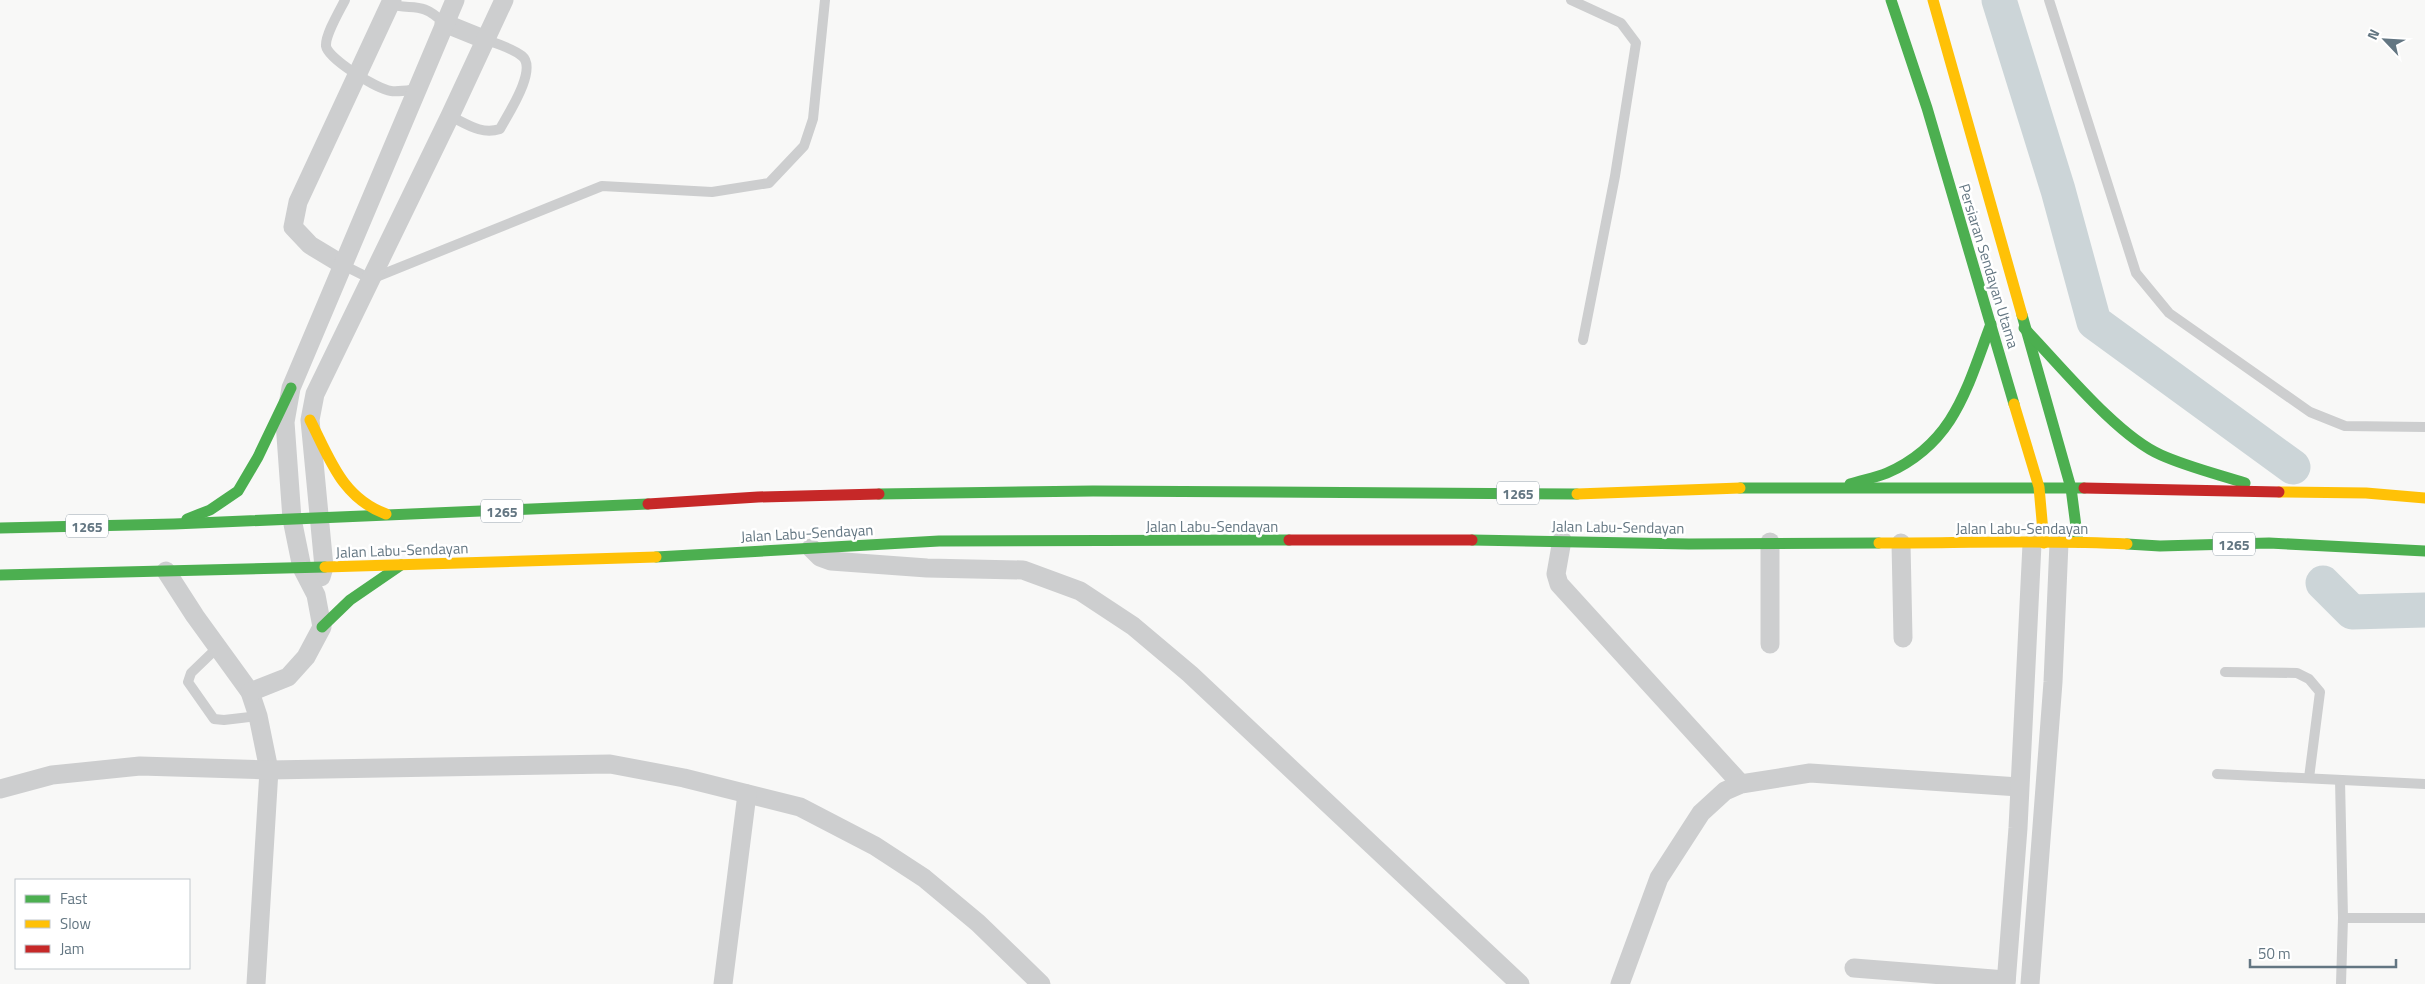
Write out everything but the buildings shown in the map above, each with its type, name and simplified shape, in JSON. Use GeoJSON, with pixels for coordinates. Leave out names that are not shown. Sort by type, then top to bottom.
{"type":"FeatureCollection","features":[{"type":"Feature","properties":{"kind":"main road","name":"Persiaran Sendayan Utama"},"geometry":{"type":"LineString","coordinates":[[1891,0],[1926,108],[2039,487],[2045,543]]}},
{"type":"Feature","properties":{"kind":"main road","name":"Persiaran Sendayan Utama"},"geometry":{"type":"LineString","coordinates":[[1933,0],[2024,328],[2071,488],[2078,542]]}},
{"type":"Feature","properties":{"kind":"main road"},"geometry":{"type":"LineString","coordinates":[[1837,489],[1887,473],[1918,454],[1941,435],[1959,407],[1991,324]]}},
{"type":"Feature","properties":{"kind":"main road"},"geometry":{"type":"LineString","coordinates":[[2024,328],[2111,419],[2160,455],[2190,467],[2272,491]]}},
{"type":"Feature","properties":{"kind":"main road"},"geometry":{"type":"LineString","coordinates":[[174,524],[210,510],[238,490],[258,457],[290,388]]}},
{"type":"Feature","properties":{"kind":"main road"},"geometry":{"type":"LineString","coordinates":[[310,420],[347,490],[359,503],[375,511],[395,515]]}},
{"type":"Feature","properties":{"kind":"main road","name":"1265"},"geometry":{"type":"LineString","coordinates":[[0,528],[174,524],[610,507],[758,497],[928,493],[1103,491],[1571,494],[1705,488],[2039,487],[2366,493],[2425,498]]}},
{"type":"Feature","properties":{"kind":"main road","name":"Jalan Labu-Sendayan"},"geometry":{"type":"LineString","coordinates":[[0,575],[613,559],[939,540],[1562,540],[1682,544],[1770,542],[2078,542],[2160,546],[2270,543],[2425,551]]}},
{"type":"Feature","properties":{"kind":"main road"},"geometry":{"type":"LineString","coordinates":[[322,627],[350,600],[402,564]]}},
{"type":"Feature","properties":{"kind":"street"},"geometry":{"type":"LineString","coordinates":[[250,692],[288,677],[306,657],[322,627],[316,596],[302,568],[292,519],[285,422],[290,388],[344,265],[444,22],[455,0]]}},
{"type":"Feature","properties":{"kind":"street"},"geometry":{"type":"LineString","coordinates":[[316,596],[324,567],[310,420],[315,394],[504,0]]}},
{"type":"Feature","properties":{"kind":"street"},"geometry":{"type":"LineString","coordinates":[[344,265],[310,245],[293,227],[298,202],[389,2]]}},
{"type":"Feature","properties":{"kind":"street"},"geometry":{"type":"LineString","coordinates":[[444,22],[486,40]]}},
{"type":"Feature","properties":{"kind":"street"},"geometry":{"type":"LineString","coordinates":[[1562,540],[1556,574],[1559,584],[1741,784]]}},
{"type":"Feature","properties":{"kind":"street"},"geometry":{"type":"LineString","coordinates":[[1770,542],[1770,644]]}},
{"type":"Feature","properties":{"kind":"street"},"geometry":{"type":"LineString","coordinates":[[1901,543],[1903,638]]}},
{"type":"Feature","properties":{"kind":"street"},"geometry":{"type":"LineString","coordinates":[[1854,968],[2006,982],[2020,787],[2045,543]]}},
{"type":"Feature","properties":{"kind":"street"},"geometry":{"type":"LineString","coordinates":[[2030,984],[2052,692],[2045,543]]}},
{"type":"Feature","properties":{"kind":"street"},"geometry":{"type":"LineString","coordinates":[[810,547],[820,557],[831,561],[927,568],[1023,570],[1080,591],[1133,626],[1190,674],[1520,984]]}},
{"type":"Feature","properties":{"kind":"street"},"geometry":{"type":"LineString","coordinates":[[166,571],[250,692],[258,716],[269,770],[256,984]]}},
{"type":"Feature","properties":{"kind":"street"},"geometry":{"type":"LineString","coordinates":[[0,789],[52,775],[140,766],[269,770],[610,764],[684,778],[800,807],[875,846],[924,878],[978,923],[1041,984]]}},
{"type":"Feature","properties":{"kind":"street"},"geometry":{"type":"LineString","coordinates":[[1620,984],[1659,878],[1700,813],[1724,791],[1741,784],[1810,773],[1873,775],[2020,787]]}},
{"type":"Feature","properties":{"kind":"street"},"geometry":{"type":"LineString","coordinates":[[723,984],[747,794]]}},
{"type":"Feature","properties":{"kind":"lane"},"geometry":{"type":"LineString","coordinates":[[345,0],[326,45],[328,52],[334,59],[380,88],[391,91],[417,89]]}},
{"type":"Feature","properties":{"kind":"lane"},"geometry":{"type":"LineString","coordinates":[[344,265],[371,279],[602,186],[712,192],[769,183],[804,146],[813,119],[825,0]]}},
{"type":"Feature","properties":{"kind":"lane"},"geometry":{"type":"LineString","coordinates":[[1571,0],[1620,23],[1636,43],[1615,176],[1583,340]]}},
{"type":"Feature","properties":{"kind":"lane"},"geometry":{"type":"LineString","coordinates":[[2049,0],[2136,272],[2169,313],[2310,412],[2345,426],[2425,427]]}},
{"type":"Feature","properties":{"kind":"lane"},"geometry":{"type":"LineString","coordinates":[[389,2],[415,3],[428,6],[444,22]]}},
{"type":"Feature","properties":{"kind":"lane"},"geometry":{"type":"LineString","coordinates":[[450,116],[481,131],[491,132],[500,129],[527,76],[528,64],[523,57],[486,40]]}},
{"type":"Feature","properties":{"kind":"lane"},"geometry":{"type":"LineString","coordinates":[[218,647],[191,672],[188,682],[214,718],[224,720],[258,716]]}},
{"type":"Feature","properties":{"kind":"lane"},"geometry":{"type":"LineString","coordinates":[[2225,672],[2297,673],[2309,679],[2320,692],[2309,778]]}},
{"type":"Feature","properties":{"kind":"lane"},"geometry":{"type":"LineString","coordinates":[[2217,774],[2425,784]]}},
{"type":"Feature","properties":{"kind":"lane"},"geometry":{"type":"LineString","coordinates":[[2340,780],[2343,918],[2341,984]]}},
{"type":"Feature","properties":{"kind":"lane"},"geometry":{"type":"LineString","coordinates":[[2343,918],[2425,918]]}},
{"type":"Feature","properties":{"kind":"waterway"},"geometry":{"type":"LineString","coordinates":[[1999,0],[2058,190],[2094,322],[2293,467]]}},
{"type":"Feature","properties":{"kind":"waterway"},"geometry":{"type":"LineString","coordinates":[[2323,583],[2352,612],[2425,610]]}},
{"type":"Feature","properties":{"kind":"traffic: fast"},"geometry":{"type":"LineString","coordinates":[[1891,0],[1927,108],[2014,404]]}},
{"type":"Feature","properties":{"kind":"traffic: fast"},"geometry":{"type":"LineString","coordinates":[[2022,315],[2071,488],[2078,542]]}},
{"type":"Feature","properties":{"kind":"traffic: fast"},"geometry":{"type":"LineString","coordinates":[[1850,484],[1887,473],[1910,461],[1929,446],[1955,411],[1974,370],[1991,324]]}},
{"type":"Feature","properties":{"kind":"traffic: fast"},"geometry":{"type":"LineString","coordinates":[[2024,328],[2089,398],[2144,446],[2182,463],[2245,483]]}},
{"type":"Feature","properties":{"kind":"traffic: fast"},"geometry":{"type":"LineString","coordinates":[[187,519],[210,510],[238,491],[258,457],[291,388]]}},
{"type":"Feature","properties":{"kind":"traffic: fast"},"geometry":{"type":"LineString","coordinates":[[1740,488],[2084,488]]}},
{"type":"Feature","properties":{"kind":"traffic: fast"},"geometry":{"type":"LineString","coordinates":[[879,494],[1093,491],[1577,494]]}},
{"type":"Feature","properties":{"kind":"traffic: fast"},"geometry":{"type":"LineString","coordinates":[[0,528],[174,524],[648,504]]}},
{"type":"Feature","properties":{"kind":"traffic: fast"},"geometry":{"type":"LineString","coordinates":[[656,557],[939,541],[1289,540]]}},
{"type":"Feature","properties":{"kind":"traffic: fast"},"geometry":{"type":"LineString","coordinates":[[1472,540],[1689,544],[1879,543]]}},
{"type":"Feature","properties":{"kind":"traffic: fast"},"geometry":{"type":"LineString","coordinates":[[2127,544],[2160,546],[2269,543],[2425,551]]}},
{"type":"Feature","properties":{"kind":"traffic: fast"},"geometry":{"type":"LineString","coordinates":[[322,627],[350,600],[401,565]]}},
{"type":"Feature","properties":{"kind":"traffic: fast"},"geometry":{"type":"LineString","coordinates":[[0,575],[325,567]]}},
{"type":"Feature","properties":{"kind":"traffic: slow"},"geometry":{"type":"LineString","coordinates":[[1933,0],[2022,315]]}},
{"type":"Feature","properties":{"kind":"traffic: slow"},"geometry":{"type":"LineString","coordinates":[[2014,404],[2039,487],[2044,543]]}},
{"type":"Feature","properties":{"kind":"traffic: slow"},"geometry":{"type":"LineString","coordinates":[[310,420],[331,463],[348,488],[371,507],[386,514]]}},
{"type":"Feature","properties":{"kind":"traffic: slow"},"geometry":{"type":"LineString","coordinates":[[1577,494],[1740,488]]}},
{"type":"Feature","properties":{"kind":"traffic: slow"},"geometry":{"type":"LineString","coordinates":[[2279,492],[2366,493],[2425,498]]}},
{"type":"Feature","properties":{"kind":"traffic: slow"},"geometry":{"type":"LineString","coordinates":[[1879,543],[2034,542],[2127,544]]}},
{"type":"Feature","properties":{"kind":"traffic: slow"},"geometry":{"type":"LineString","coordinates":[[325,567],[656,557]]}},
{"type":"Feature","properties":{"kind":"traffic: jam"},"geometry":{"type":"LineString","coordinates":[[2084,488],[2279,492]]}},
{"type":"Feature","properties":{"kind":"traffic: jam"},"geometry":{"type":"LineString","coordinates":[[648,504],[758,497],[879,494]]}},
{"type":"Feature","properties":{"kind":"traffic: jam"},"geometry":{"type":"LineString","coordinates":[[1289,540],[1472,540]]}}]}
